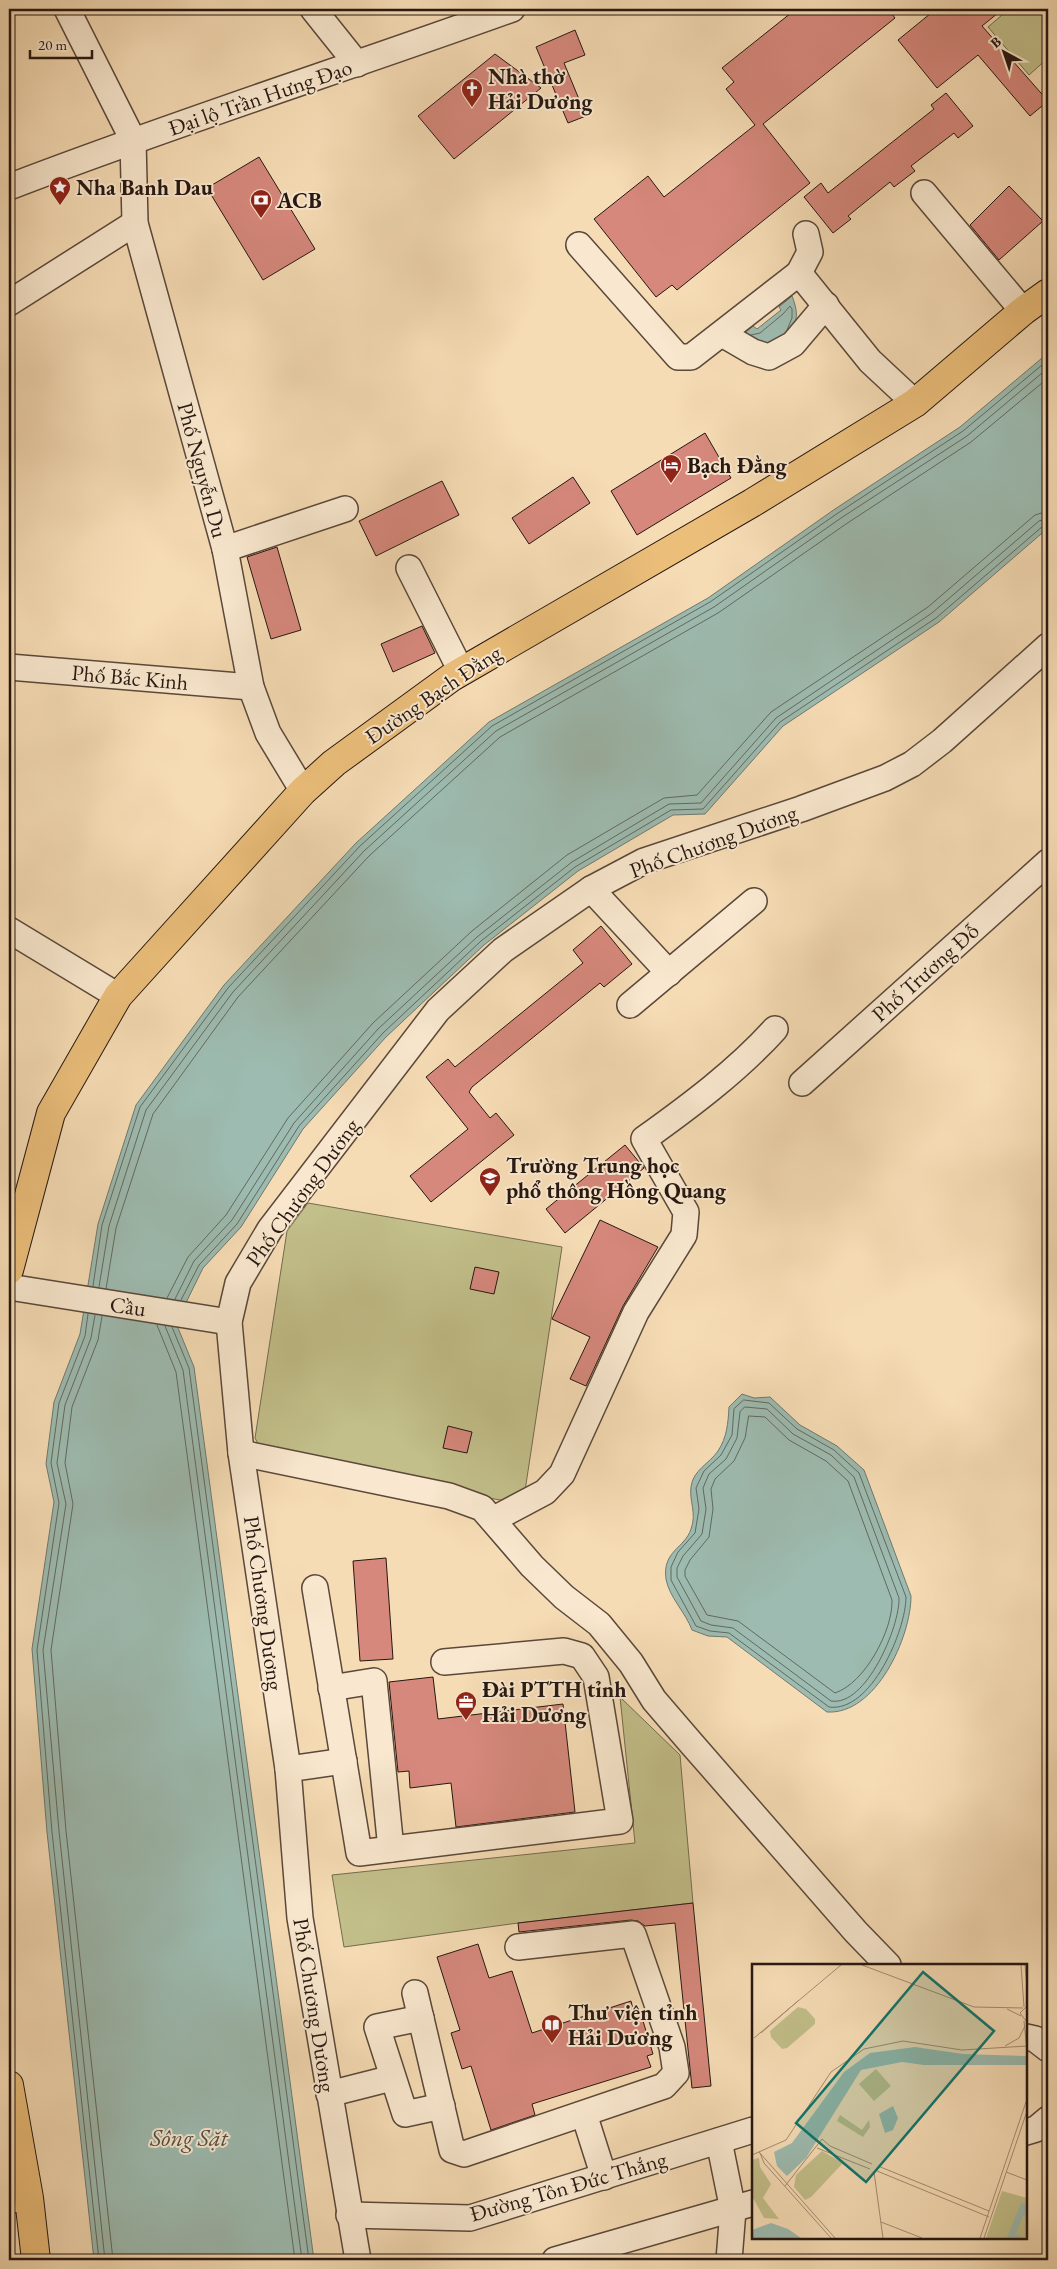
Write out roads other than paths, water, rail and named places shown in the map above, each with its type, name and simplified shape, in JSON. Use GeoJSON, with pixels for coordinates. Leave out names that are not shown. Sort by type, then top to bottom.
{"type":"FeatureCollection","features":[{"type":"Feature","properties":{"kind":"main road","name":"Đường Bạch Đằng"},"geometry":{"type":"LineString","coordinates":[[9,1270],[51,1114],[118,996],[304,791],[334,762],[461,671],[752,503],[915,403],[1023,311],[1048,293]]}},
{"type":"Feature","properties":{"kind":"main road"},"geometry":{"type":"LineString","coordinates":[[9,2085],[19,2199],[36,2260]]}},
{"type":"Feature","properties":{"kind":"street"},"geometry":{"type":"LineString","coordinates":[[67,9],[132,140]]}},
{"type":"Feature","properties":{"kind":"street"},"geometry":{"type":"LineString","coordinates":[[313,9],[358,64]]}},
{"type":"Feature","properties":{"kind":"street","name":"Đại lộ Trần Hưng Đạo"},"geometry":{"type":"LineString","coordinates":[[9,186],[132,140],[358,64],[512,9]]}},
{"type":"Feature","properties":{"kind":"street","name":"Phố Nguyễn Du"},"geometry":{"type":"LineString","coordinates":[[132,140],[135,223],[225,549],[251,687],[268,733],[304,791]]}},
{"type":"Feature","properties":{"kind":"street"},"geometry":{"type":"LineString","coordinates":[[924,193],[1023,311]]}},
{"type":"Feature","properties":{"kind":"street"},"geometry":{"type":"LineString","coordinates":[[9,303],[135,223]]}},
{"type":"Feature","properties":{"kind":"street"},"geometry":{"type":"LineString","coordinates":[[580,245],[678,357],[691,357],[799,273],[810,252],[806,234]]}},
{"type":"Feature","properties":{"kind":"street"},"geometry":{"type":"LineString","coordinates":[[799,273],[870,361],[915,403]]}},
{"type":"Feature","properties":{"kind":"street"},"geometry":{"type":"LineString","coordinates":[[722,334],[753,352],[769,357],[793,344],[826,306]]}},
{"type":"Feature","properties":{"kind":"street"},"geometry":{"type":"LineString","coordinates":[[225,549],[345,509]]}},
{"type":"Feature","properties":{"kind":"street"},"geometry":{"type":"LineString","coordinates":[[409,568],[461,671]]}},
{"type":"Feature","properties":{"kind":"street","name":"Phố Chương Dương"},"geometry":{"type":"LineString","coordinates":[[358,2260],[300,1918],[288,1769],[241,1453],[229,1322],[238,1283],[270,1230],[438,1010],[502,950],[591,889],[644,861],[801,809],[885,778],[912,764],[942,741],[1048,646]]}},
{"type":"Feature","properties":{"kind":"street","name":"Phố Bắc Kinh"},"geometry":{"type":"LineString","coordinates":[[9,667],[251,687]]}},
{"type":"Feature","properties":{"kind":"street","name":"Phố Trương Đỗ"},"geometry":{"type":"LineString","coordinates":[[802,1083],[1048,862]]}},
{"type":"Feature","properties":{"kind":"street"},"geometry":{"type":"LineString","coordinates":[[591,889],[669,973]]}},
{"type":"Feature","properties":{"kind":"street"},"geometry":{"type":"LineString","coordinates":[[630,1005],[754,901]]}},
{"type":"Feature","properties":{"kind":"street"},"geometry":{"type":"LineString","coordinates":[[9,930],[118,996]]}},
{"type":"Feature","properties":{"kind":"street"},"geometry":{"type":"LineString","coordinates":[[494,1519],[545,1492],[562,1474],[636,1312],[684,1235],[686,1212],[644,1139],[693,1103],[760,1046],[774,1029]]}},
{"type":"Feature","properties":{"kind":"street","name":"Cầu"},"geometry":{"type":"LineString","coordinates":[[9,1287],[229,1322]]}},
{"type":"Feature","properties":{"kind":"street"},"geometry":{"type":"LineString","coordinates":[[241,1453],[449,1496],[482,1508],[494,1519],[532,1566],[564,1597],[599,1624],[631,1663],[654,1700],[678,1729],[856,1932],[887,1964]]}},
{"type":"Feature","properties":{"kind":"street"},"geometry":{"type":"LineString","coordinates":[[315,1588],[359,1853],[620,1821],[596,1677],[582,1656],[564,1651],[444,1662]]}},
{"type":"Feature","properties":{"kind":"street"},"geometry":{"type":"LineString","coordinates":[[332,1688],[374,1681],[391,1849]]}},
{"type":"Feature","properties":{"kind":"street"},"geometry":{"type":"LineString","coordinates":[[288,1769],[344,1761]]}},
{"type":"Feature","properties":{"kind":"street"},"geometry":{"type":"LineString","coordinates":[[415,1993],[452,2150],[464,2154],[664,2086],[676,2073],[672,2047],[633,1934],[518,1947]]}},
{"type":"Feature","properties":{"kind":"street"},"geometry":{"type":"LineString","coordinates":[[420,2018],[377,2027],[405,2114],[442,2106]]}},
{"type":"Feature","properties":{"kind":"street"},"geometry":{"type":"LineString","coordinates":[[329,2094],[392,2078]]}},
{"type":"Feature","properties":{"kind":"street"},"geometry":{"type":"LineString","coordinates":[[584,2114],[604,2177]]}},
{"type":"Feature","properties":{"kind":"street","name":"Đường Tôn Đức Thắng"},"geometry":{"type":"LineString","coordinates":[[349,2215],[470,2218],[752,2130]]}},
{"type":"Feature","properties":{"kind":"street"},"geometry":{"type":"LineString","coordinates":[[719,2141],[743,2206],[729,2260]]}},
{"type":"Feature","properties":{"kind":"street"},"geometry":{"type":"LineString","coordinates":[[554,2260],[743,2206]]}},
{"type":"Feature","properties":{"kind":"water"},"geometry":{"type":"Polygon","coordinates":[[[792,296],[796,320],[791,331],[774,347],[740,337],[753,326],[757,329],[781,310],[779,307],[792,296]]]}},
{"type":"Feature","properties":{"kind":"water","name":"Sông Sặt"},"geometry":{"type":"Polygon","coordinates":[[[1048,353],[1048,528],[939,622],[783,726],[705,814],[673,815],[578,871],[484,945],[386,1037],[303,1129],[241,1227],[203,1268],[176,1323],[194,1367],[314,2260],[94,2260],[47,1832],[32,1649],[54,1502],[46,1464],[54,1402],[80,1334],[98,1224],[136,1105],[224,985],[356,843],[489,722],[708,598],[835,509],[960,427],[1048,353]]]}},
{"type":"Feature","properties":{"kind":"water"},"geometry":{"type":"Polygon","coordinates":[[[742,1394],[754,1398],[770,1397],[800,1425],[837,1446],[864,1470],[911,1596],[905,1632],[887,1670],[875,1687],[861,1701],[845,1710],[827,1712],[727,1637],[708,1636],[692,1630],[668,1586],[666,1579],[667,1562],[688,1535],[693,1523],[692,1481],[721,1446],[726,1430],[729,1407],[742,1394]]]}},
{"type":"Feature","properties":{"kind":"place","name":"Nhà thờ Hải Dương"},"geometry":{"type":"Point","coordinates":[472,108]}},
{"type":"Feature","properties":{"kind":"place","name":"Nha Banh Dau"},"geometry":{"type":"Point","coordinates":[60,206]}},
{"type":"Feature","properties":{"kind":"place","name":"ACB"},"geometry":{"type":"Point","coordinates":[261,219]}},
{"type":"Feature","properties":{"kind":"place","name":"Bạch Đằng"},"geometry":{"type":"Point","coordinates":[671,484]}},
{"type":"Feature","properties":{"kind":"place","name":"Trường Trung học phổ thông Hồng Quang"},"geometry":{"type":"Point","coordinates":[490,1197]}},
{"type":"Feature","properties":{"kind":"place","name":"Đài PTTH tỉnh Hải Dương"},"geometry":{"type":"Point","coordinates":[466,1721]}},
{"type":"Feature","properties":{"kind":"place","name":"Thư viện tỉnh Hải Dương"},"geometry":{"type":"Point","coordinates":[552,2044]}}]}
